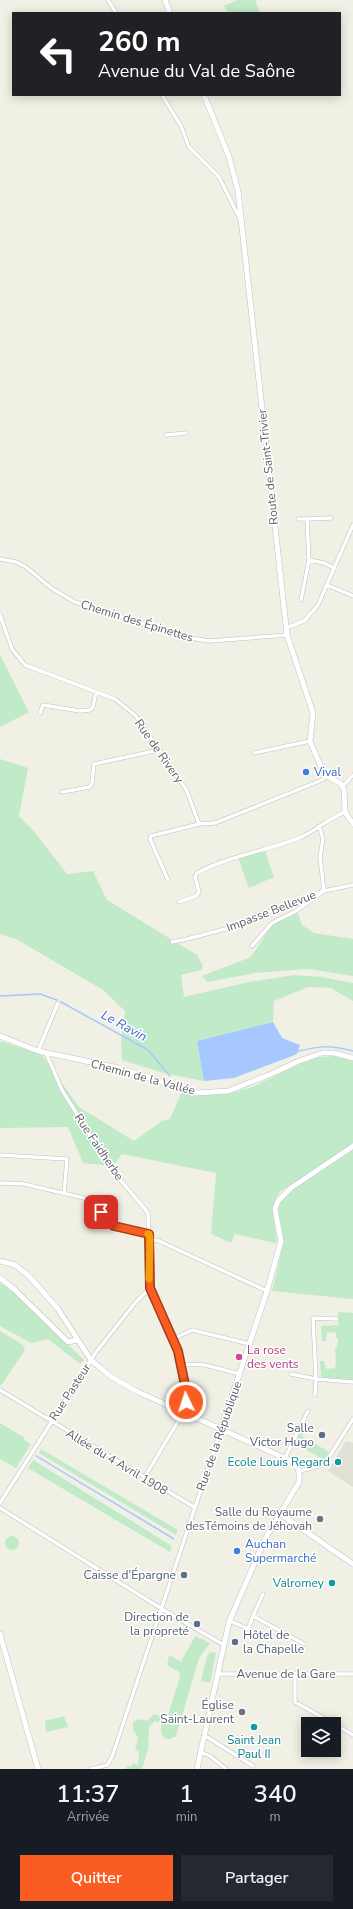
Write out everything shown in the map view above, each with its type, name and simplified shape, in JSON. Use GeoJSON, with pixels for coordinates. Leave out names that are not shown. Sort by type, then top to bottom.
{"type":"FeatureCollection","features":[{"type":"Feature","properties":{"kind":"main road"},"geometry":{"type":"LineString","coordinates":[[165,0],[170,12]]}},
{"type":"Feature","properties":{"kind":"main road","name":"Route de Saint-Trivier"},"geometry":{"type":"LineString","coordinates":[[204,96],[234,172],[238,191],[287,636],[313,713],[310,742]]}},
{"type":"Feature","properties":{"kind":"main road"},"geometry":{"type":"LineString","coordinates":[[310,742],[327,776],[342,787],[346,800],[345,812],[353,824]]}},
{"type":"Feature","properties":{"kind":"main road","name":"Chemin de la Vallée"},"geometry":{"type":"LineString","coordinates":[[0,1036],[38,1051],[119,1068],[196,1093],[228,1091],[299,1061],[322,1053],[334,1053],[353,1058]]}},
{"type":"Feature","properties":{"kind":"main road","name":"Rue de la République"},"geometry":{"type":"LineString","coordinates":[[221,1429],[267,1291],[281,1241],[275,1209],[278,1201],[291,1188],[353,1146]]}},
{"type":"Feature","properties":{"kind":"main road"},"geometry":{"type":"LineString","coordinates":[[0,1261],[15,1265],[29,1276],[58,1309],[91,1360],[110,1376],[136,1391],[285,1458],[296,1464],[300,1471],[299,1482],[261,1546],[230,1621],[197,1769]]}},
{"type":"Feature","properties":{"kind":"main road"},"geometry":{"type":"LineString","coordinates":[[0,1278],[14,1288],[68,1342],[77,1340]]}},
{"type":"Feature","properties":{"kind":"main road"},"geometry":{"type":"LineString","coordinates":[[279,1514],[353,1564]]}},
{"type":"Feature","properties":{"kind":"main road"},"geometry":{"type":"LineString","coordinates":[[0,1634],[38,1769]]}},
{"type":"Feature","properties":{"kind":"street"},"geometry":{"type":"LineString","coordinates":[[108,0],[115,12]]}},
{"type":"Feature","properties":{"kind":"street"},"geometry":{"type":"LineString","coordinates":[[163,96],[180,126],[189,147],[219,177],[241,221]]}},
{"type":"Feature","properties":{"kind":"street"},"geometry":{"type":"LineString","coordinates":[[166,435],[186,433]]}},
{"type":"Feature","properties":{"kind":"street"},"geometry":{"type":"LineString","coordinates":[[298,519],[331,518]]}},
{"type":"Feature","properties":{"kind":"street"},"geometry":{"type":"LineString","coordinates":[[301,600],[310,560],[307,519]]}},
{"type":"Feature","properties":{"kind":"street"},"geometry":{"type":"LineString","coordinates":[[286,628],[304,621],[318,605],[353,525]]}},
{"type":"Feature","properties":{"kind":"street","name":"Chemin des Épinettes"},"geometry":{"type":"LineString","coordinates":[[0,559],[16,562],[26,567],[52,588],[75,602],[184,638],[210,641],[287,636]]}},
{"type":"Feature","properties":{"kind":"street"},"geometry":{"type":"LineString","coordinates":[[310,560],[324,563],[334,568]]}},
{"type":"Feature","properties":{"kind":"street"},"geometry":{"type":"LineString","coordinates":[[327,585],[353,596]]}},
{"type":"Feature","properties":{"kind":"street","name":"Rue de Rivery"},"geometry":{"type":"LineString","coordinates":[[0,614],[12,649],[25,665],[115,698],[130,710],[187,791],[199,824]]}},
{"type":"Feature","properties":{"kind":"street"},"geometry":{"type":"LineString","coordinates":[[40,713],[43,704],[80,711],[90,710],[96,692]]}},
{"type":"Feature","properties":{"kind":"street"},"geometry":{"type":"LineString","coordinates":[[254,753],[310,742]]}},
{"type":"Feature","properties":{"kind":"street"},"geometry":{"type":"LineString","coordinates":[[62,792],[90,787],[92,783],[94,764],[159,750]]}},
{"type":"Feature","properties":{"kind":"street"},"geometry":{"type":"LineString","coordinates":[[342,787],[353,775]]}},
{"type":"Feature","properties":{"kind":"street"},"geometry":{"type":"LineString","coordinates":[[168,880],[150,839],[151,836],[199,824],[216,822],[322,780],[327,776]]}},
{"type":"Feature","properties":{"kind":"street"},"geometry":{"type":"LineString","coordinates":[[179,902],[196,896],[199,892],[195,877],[197,873],[242,855],[300,838],[335,816],[345,812]]}},
{"type":"Feature","properties":{"kind":"street"},"geometry":{"type":"LineString","coordinates":[[252,946],[272,923],[301,908],[324,891],[320,857],[323,839],[319,826]]}},
{"type":"Feature","properties":{"kind":"street","name":"Impasse Bellevue"},"geometry":{"type":"LineString","coordinates":[[172,942],[237,926],[254,917],[324,891],[353,885]]}},
{"type":"Feature","properties":{"kind":"street"},"geometry":{"type":"LineString","coordinates":[[38,1051],[58,1003]]}},
{"type":"Feature","properties":{"kind":"street","name":"Rue Faidherbe"},"geometry":{"type":"LineString","coordinates":[[46,1053],[48,1061],[62,1090],[111,1169],[145,1209],[149,1218],[150,1288]]}},
{"type":"Feature","properties":{"kind":"street"},"geometry":{"type":"LineString","coordinates":[[0,1155],[67,1159],[64,1194]]}},
{"type":"Feature","properties":{"kind":"street"},"geometry":{"type":"LineString","coordinates":[[0,1183],[24,1184],[84,1198],[92,1202],[114,1226],[159,1240],[267,1291]]}},
{"type":"Feature","properties":{"kind":"street"},"geometry":{"type":"LineString","coordinates":[[144,1478],[183,1413],[186,1402],[186,1390],[182,1364],[173,1339],[150,1288]]}},
{"type":"Feature","properties":{"kind":"street","name":"Rue Pasteur"},"geometry":{"type":"LineString","coordinates":[[0,1503],[50,1421],[91,1360],[135,1303],[150,1288]]}},
{"type":"Feature","properties":{"kind":"street"},"geometry":{"type":"LineString","coordinates":[[315,1395],[316,1379],[313,1318],[337,1319]]}},
{"type":"Feature","properties":{"kind":"street"},"geometry":{"type":"LineString","coordinates":[[173,1339],[192,1330],[250,1344]]}},
{"type":"Feature","properties":{"kind":"street"},"geometry":{"type":"LineString","coordinates":[[182,1364],[205,1365],[240,1374]]}},
{"type":"Feature","properties":{"kind":"street"},"geometry":{"type":"LineString","coordinates":[[291,1374],[316,1379],[353,1382]]}},
{"type":"Feature","properties":{"kind":"street","name":"Allée du 4 Avril 1908"},"geometry":{"type":"LineString","coordinates":[[0,1390],[194,1507]]}},
{"type":"Feature","properties":{"kind":"street"},"geometry":{"type":"LineString","coordinates":[[285,1458],[308,1411]]}},
{"type":"Feature","properties":{"kind":"street"},"geometry":{"type":"LineString","coordinates":[[300,1471],[322,1465],[326,1462],[353,1419]]}},
{"type":"Feature","properties":{"kind":"street","name":"Rue de la République"},"geometry":{"type":"LineString","coordinates":[[91,1769],[108,1767],[112,1757],[221,1429]]}},
{"type":"Feature","properties":{"kind":"street"},"geometry":{"type":"LineString","coordinates":[[0,1508],[162,1609],[224,1645]]}},
{"type":"Feature","properties":{"kind":"street"},"geometry":{"type":"LineString","coordinates":[[230,1621],[249,1629],[253,1616],[264,1594]]}},
{"type":"Feature","properties":{"kind":"street"},"geometry":{"type":"LineString","coordinates":[[253,1616],[304,1644]]}},
{"type":"Feature","properties":{"kind":"street"},"geometry":{"type":"LineString","coordinates":[[295,1673],[296,1702],[322,1717]]}},
{"type":"Feature","properties":{"kind":"street","name":"Avenue de la Gare"},"geometry":{"type":"LineString","coordinates":[[218,1674],[353,1674]]}},
{"type":"Feature","properties":{"kind":"street"},"geometry":{"type":"LineString","coordinates":[[341,1728],[353,1735]]}},
{"type":"Feature","properties":{"kind":"street"},"geometry":{"type":"LineString","coordinates":[[204,1735],[253,1766]]}},
{"type":"Feature","properties":{"kind":"street"},"geometry":{"type":"LineString","coordinates":[[200,1752],[210,1756],[226,1769]]}},
{"type":"Feature","properties":{"kind":"shaded area"},"geometry":{"type":"Polygon","coordinates":[[[346,1441],[353,1443],[353,1487],[328,1471],[346,1441]]]}},
{"type":"Feature","properties":{"kind":"green space"},"geometry":{"type":"Polygon","coordinates":[[[237,0],[255,0],[260,12],[227,12],[224,6],[237,0]]]}},
{"type":"Feature","properties":{"kind":"green space"},"geometry":{"type":"Polygon","coordinates":[[[0,655],[29,712],[0,727],[0,655]]]}},
{"type":"Feature","properties":{"kind":"green space"},"geometry":{"type":"Polygon","coordinates":[[[0,759],[28,768],[19,816],[33,830],[67,874],[93,871],[107,900],[197,955],[203,966],[201,970],[181,975],[184,997],[249,982],[294,975],[321,977],[353,983],[353,1001],[331,988],[308,987],[274,1001],[273,1022],[197,1041],[204,1081],[163,1073],[122,1060],[121,1041],[125,1011],[103,990],[16,939],[0,934],[0,759]]]}},
{"type":"Feature","properties":{"kind":"green space"},"geometry":{"type":"Polygon","coordinates":[[[265,851],[274,877],[249,888],[238,858],[265,851]]]}},
{"type":"Feature","properties":{"kind":"green space"},"geometry":{"type":"Polygon","coordinates":[[[298,913],[302,925],[314,933],[353,939],[353,976],[308,969],[255,973],[208,982],[202,976],[251,957],[272,925],[298,913]]]}},
{"type":"Feature","properties":{"kind":"green space"},"geometry":{"type":"Polygon","coordinates":[[[0,1041],[42,1055],[79,1107],[134,1141],[162,1121],[170,1119],[182,1091],[228,1094],[252,1087],[313,1058],[333,1056],[353,1061],[353,1144],[281,1191],[277,1197],[273,1209],[277,1241],[275,1243],[235,1234],[231,1243],[211,1234],[216,1173],[122,1154],[113,1166],[83,1163],[68,1127],[0,1128],[0,1041]]]}},
{"type":"Feature","properties":{"kind":"green space"},"geometry":{"type":"Polygon","coordinates":[[[353,1150],[353,1299],[272,1291],[284,1241],[278,1209],[282,1199],[293,1189],[353,1150]]]}},
{"type":"Feature","properties":{"kind":"green space"},"geometry":{"type":"Polygon","coordinates":[[[0,1283],[21,1298],[43,1318],[84,1360],[80,1364],[48,1339],[31,1343],[0,1326],[0,1283]]]}},
{"type":"Feature","properties":{"kind":"green space"},"geometry":{"type":"Polygon","coordinates":[[[338,1312],[353,1313],[353,1380],[323,1378],[321,1376],[320,1361],[324,1361],[326,1369],[335,1368],[335,1349],[337,1349],[336,1346],[338,1345],[338,1338],[336,1338],[336,1333],[327,1333],[326,1341],[322,1341],[321,1326],[339,1325],[338,1312]]]}},
{"type":"Feature","properties":{"kind":"green space"},"geometry":{"type":"Polygon","coordinates":[[[0,1331],[23,1345],[25,1350],[0,1387],[0,1331]]]}},
{"type":"Feature","properties":{"kind":"green space"},"geometry":{"type":"Polygon","coordinates":[[[0,1423],[25,1438],[24,1440],[31,1444],[16,1468],[0,1459],[0,1423]]]}},
{"type":"Feature","properties":{"kind":"green space"},"geometry":{"type":"Polygon","coordinates":[[[303,1428],[305,1430],[302,1436],[329,1452],[324,1460],[295,1443],[303,1428]]]}},
{"type":"Feature","properties":{"kind":"green space"},"geometry":{"type":"Polygon","coordinates":[[[41,1449],[178,1530],[176,1535],[39,1453],[41,1449]]]}},
{"type":"Feature","properties":{"kind":"green space"},"geometry":{"type":"Polygon","coordinates":[[[33,1460],[172,1546],[170,1552],[28,1468],[33,1460]]]}},
{"type":"Feature","properties":{"kind":"green space"},"geometry":{"type":"Polygon","coordinates":[[[9,1536],[15,1536],[19,1540],[19,1546],[15,1550],[9,1550],[5,1546],[5,1540],[9,1536]]]}},
{"type":"Feature","properties":{"kind":"green space"},"geometry":{"type":"Polygon","coordinates":[[[195,1636],[210,1643],[199,1658],[176,1736],[170,1739],[164,1738],[161,1732],[161,1723],[155,1721],[149,1727],[148,1749],[142,1769],[126,1769],[127,1765],[132,1767],[132,1763],[138,1765],[139,1751],[135,1750],[138,1738],[133,1730],[133,1722],[138,1719],[148,1721],[153,1714],[167,1718],[180,1677],[179,1672],[167,1665],[169,1655],[181,1662],[195,1636]]]}},
{"type":"Feature","properties":{"kind":"green space"},"geometry":{"type":"Polygon","coordinates":[[[211,1652],[216,1653],[210,1683],[201,1681],[207,1656],[211,1652]]]}},
{"type":"Feature","properties":{"kind":"green space"},"geometry":{"type":"Polygon","coordinates":[[[64,1716],[68,1727],[46,1732],[45,1721],[64,1716]]]}},
{"type":"Feature","properties":{"kind":"water"},"geometry":{"type":"Polygon","coordinates":[[[273,1022],[282,1038],[300,1045],[297,1054],[234,1078],[204,1081],[197,1041],[273,1022]]]}},
{"type":"Feature","properties":{"kind":"water"},"geometry":{"type":"Polygon","coordinates":[[[36,1455],[174,1538],[174,1540],[35,1456],[36,1455]]]}},
{"type":"Feature","properties":{"kind":"waterway","name":"Le Ravin"},"geometry":{"type":"LineString","coordinates":[[0,996],[40,994],[57,1000]]}},
{"type":"Feature","properties":{"kind":"waterway","name":"Le Ravin"},"geometry":{"type":"LineString","coordinates":[[61,1002],[148,1050],[170,1076]]}},
{"type":"Feature","properties":{"kind":"waterway","name":"Le Ravin"},"geometry":{"type":"LineString","coordinates":[[298,1051],[326,1047],[353,1051]]}},
{"type":"Feature","properties":{"kind":"slow traffic"},"geometry":{"type":"LineString","coordinates":[[148,1234],[150,1239],[149,1279]]}},
{"type":"Feature","properties":{"kind":"place","name":"Vival"},"geometry":{"type":"Point","coordinates":[306,772]}},
{"type":"Feature","properties":{"kind":"place","name":"La rose des vents"},"geometry":{"type":"Point","coordinates":[239,1357]}},
{"type":"Feature","properties":{"kind":"place","name":"Salle Victor Hugo"},"geometry":{"type":"Point","coordinates":[322,1435]}},
{"type":"Feature","properties":{"kind":"place","name":"Ecole Louis Regard"},"geometry":{"type":"Point","coordinates":[338,1462]}},
{"type":"Feature","properties":{"kind":"place","name":"Salle du Royaume desTémoins de Jéhovah"},"geometry":{"type":"Point","coordinates":[320,1519]}},
{"type":"Feature","properties":{"kind":"place","name":"Auchan Supermarché"},"geometry":{"type":"Point","coordinates":[237,1551]}},
{"type":"Feature","properties":{"kind":"place","name":"Caisse d'Épargne"},"geometry":{"type":"Point","coordinates":[184,1575]}},
{"type":"Feature","properties":{"kind":"place","name":"Valromey"},"geometry":{"type":"Point","coordinates":[332,1583]}},
{"type":"Feature","properties":{"kind":"place","name":"Direction de la propreté"},"geometry":{"type":"Point","coordinates":[197,1624]}},
{"type":"Feature","properties":{"kind":"place","name":"Hôtel de la Chapelle"},"geometry":{"type":"Point","coordinates":[235,1642]}},
{"type":"Feature","properties":{"kind":"place","name":"Église Saint-Laurent"},"geometry":{"type":"Point","coordinates":[242,1712]}},
{"type":"Feature","properties":{"kind":"place","name":"Saint Jean Paul II"},"geometry":{"type":"Point","coordinates":[254,1727]}},
{"type":"Feature","properties":{"kind":"route"},"geometry":{"type":"LineString","coordinates":[[101,1212],[114,1226],[134,1232],[149,1234],[150,1288],[178,1351],[182,1364],[186,1390],[186,1402]]}}]}
